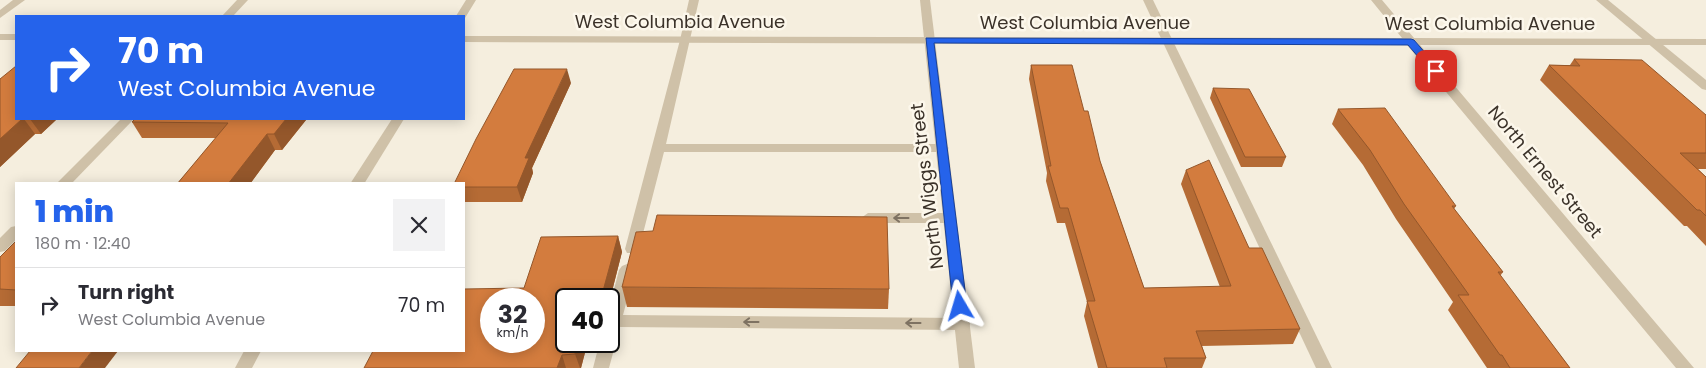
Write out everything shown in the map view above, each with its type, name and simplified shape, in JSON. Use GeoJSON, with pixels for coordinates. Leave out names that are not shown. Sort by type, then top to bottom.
{"type":"FeatureCollection","features":[{"type":"Feature","properties":{"kind":"street"},"geometry":{"type":"LineString","coordinates":[[0,15],[20,0]]}},
{"type":"Feature","properties":{"kind":"street"},"geometry":{"type":"LineString","coordinates":[[228,15],[243,0]]}},
{"type":"Feature","properties":{"kind":"street"},"geometry":{"type":"LineString","coordinates":[[462,15],[471,0]]}},
{"type":"Feature","properties":{"kind":"street"},"geometry":{"type":"LineString","coordinates":[[620,298],[645,218],[658,148],[686,40],[694,0]]}},
{"type":"Feature","properties":{"kind":"street","name":"North Wiggs Street"},"geometry":{"type":"LineString","coordinates":[[924,0],[967,368]]}},
{"type":"Feature","properties":{"kind":"street"},"geometry":{"type":"LineString","coordinates":[[1148,0],[1324,368]]}},
{"type":"Feature","properties":{"kind":"street","name":"North Ernest Street"},"geometry":{"type":"LineString","coordinates":[[1376,0],[1686,368]]}},
{"type":"Feature","properties":{"kind":"street"},"geometry":{"type":"LineString","coordinates":[[1601,0],[1706,86]]}},
{"type":"Feature","properties":{"kind":"street"},"geometry":{"type":"LineString","coordinates":[[0,36],[15,37]]}},
{"type":"Feature","properties":{"kind":"street","name":"West Columbia Avenue"},"geometry":{"type":"LineString","coordinates":[[465,39],[1706,42]]}},
{"type":"Feature","properties":{"kind":"street"},"geometry":{"type":"LineString","coordinates":[[65,182],[127,120]]}},
{"type":"Feature","properties":{"kind":"street"},"geometry":{"type":"LineString","coordinates":[[358,182],[397,120]]}},
{"type":"Feature","properties":{"kind":"street"},"geometry":{"type":"LineString","coordinates":[[658,148],[942,148]]}},
{"type":"Feature","properties":{"kind":"street"},"geometry":{"type":"LineString","coordinates":[[850,218],[950,218]]}},
{"type":"Feature","properties":{"kind":"street"},"geometry":{"type":"LineString","coordinates":[[0,247],[15,232]]}},
{"type":"Feature","properties":{"kind":"street"},"geometry":{"type":"LineString","coordinates":[[620,321],[962,324]]}},
{"type":"Feature","properties":{"kind":"street"},"geometry":{"type":"LineString","coordinates":[[243,368],[252,352]]}},
{"type":"Feature","properties":{"kind":"street"},"geometry":{"type":"LineString","coordinates":[[601,368],[605,353]]}},
{"type":"Feature","properties":{"kind":"building"},"geometry":{"type":"Polygon","coordinates":[[[1574,59],[1642,60],[1706,115],[1706,153],[1680,153],[1706,177],[1706,216],[1700,210],[1697,210],[1549,65],[1580,66],[1574,59]]]}},
{"type":"Feature","properties":{"kind":"building"},"geometry":{"type":"Polygon","coordinates":[[[1031,65],[1072,65],[1084,111],[1088,111],[1100,161],[1144,288],[1231,286],[1186,170],[1209,160],[1249,248],[1262,248],[1300,329],[1196,331],[1206,358],[1164,358],[1167,368],[1107,368],[1087,301],[1095,301],[1068,208],[1060,208],[1048,166],[1051,166],[1031,65]]]}},
{"type":"Feature","properties":{"kind":"building"},"geometry":{"type":"Polygon","coordinates":[[[15,67],[15,120],[21,120],[0,139],[0,79],[15,67]]]}},
{"type":"Feature","properties":{"kind":"building"},"geometry":{"type":"Polygon","coordinates":[[[514,69],[567,69],[525,158],[529,158],[517,187],[465,187],[465,182],[455,182],[514,69]]]}},
{"type":"Feature","properties":{"kind":"building"},"geometry":{"type":"Polygon","coordinates":[[[1213,88],[1249,89],[1286,157],[1245,157],[1213,88]]]}},
{"type":"Feature","properties":{"kind":"building"},"geometry":{"type":"Polygon","coordinates":[[[1385,108],[1456,206],[1452,206],[1503,272],[1498,272],[1570,368],[1510,368],[1502,355],[1500,355],[1458,295],[1469,295],[1404,204],[1370,150],[1338,109],[1385,108]]]}},
{"type":"Feature","properties":{"kind":"building"},"geometry":{"type":"Polygon","coordinates":[[[134,120],[285,120],[274,134],[267,134],[230,182],[179,182],[228,123],[132,122],[134,120]]]}},
{"type":"Feature","properties":{"kind":"building"},"geometry":{"type":"Polygon","coordinates":[[[657,215],[887,217],[889,289],[622,287],[636,232],[653,231],[657,215]]]}},
{"type":"Feature","properties":{"kind":"building"},"geometry":{"type":"Polygon","coordinates":[[[618,236],[604,288],[555,288],[555,353],[575,353],[562,355],[557,368],[364,368],[372,352],[465,352],[465,289],[480,289],[480,353],[545,353],[545,288],[524,288],[541,237],[618,236]]]}},
{"type":"Feature","properties":{"kind":"building"},"geometry":{"type":"Polygon","coordinates":[[[15,242],[15,290],[0,289],[0,257],[15,242]]]}},
{"type":"Feature","properties":{"kind":"building"},"geometry":{"type":"Polygon","coordinates":[[[29,352],[91,352],[79,368],[16,368],[29,352]]]}},
{"type":"Feature","properties":{"kind":"route"},"geometry":{"type":"LineString","coordinates":[[960,306],[929,40],[1411,42],[1436,71]]}}]}
